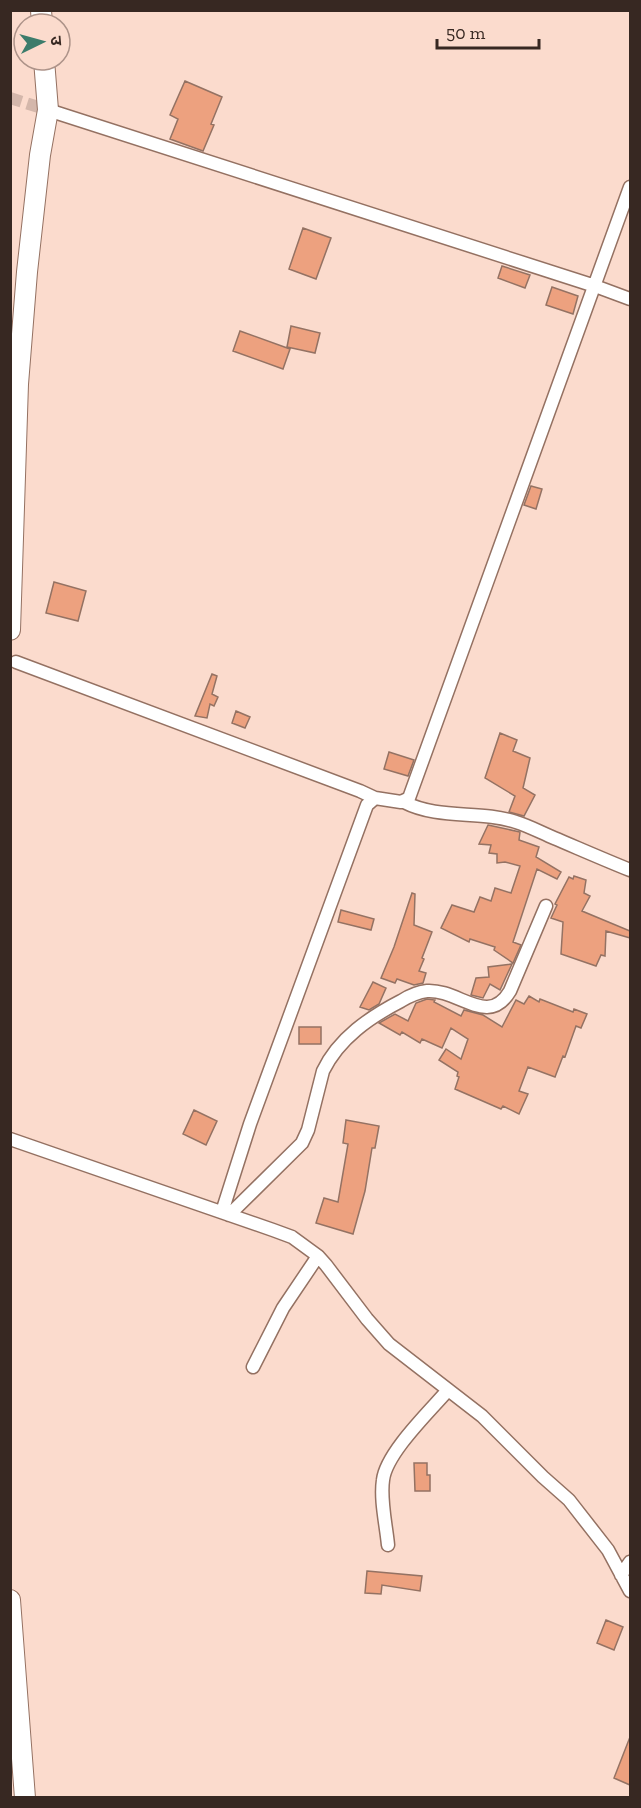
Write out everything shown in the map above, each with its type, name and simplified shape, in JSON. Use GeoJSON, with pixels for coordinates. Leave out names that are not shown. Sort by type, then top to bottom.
{"type":"FeatureCollection","features":[{"type":"Feature","properties":{"kind":"highway"},"geometry":{"type":"LineString","coordinates":[[10,630],[21,351],[27,272],[48,110],[45,72]]}},
{"type":"Feature","properties":{"kind":"highway"},"geometry":{"type":"LineString","coordinates":[[10,1600],[25,1797]]}},
{"type":"Feature","properties":{"kind":"street"},"geometry":{"type":"LineString","coordinates":[[48,110],[630,299]]}},
{"type":"Feature","properties":{"kind":"street"},"geometry":{"type":"LineString","coordinates":[[404,802],[409,798],[630,187]]}},
{"type":"Feature","properties":{"kind":"street"},"geometry":{"type":"LineString","coordinates":[[16,662],[281,760],[375,798],[404,802],[431,811],[491,816],[516,822],[630,870]]}},
{"type":"Feature","properties":{"kind":"street"},"geometry":{"type":"LineString","coordinates":[[226,1214],[250,1124],[363,816],[369,801],[375,798]]}},
{"type":"Feature","properties":{"kind":"street"},"geometry":{"type":"LineString","coordinates":[[226,1214],[302,1143],[308,1130],[323,1071],[352,1033],[377,1013],[411,995],[424,991],[440,993],[487,1008],[504,1001],[546,906]]}},
{"type":"Feature","properties":{"kind":"street"},"geometry":{"type":"LineString","coordinates":[[10,1139],[292,1237],[318,1256],[389,1344],[482,1416],[569,1500],[608,1550],[630,1592]]}},
{"type":"Feature","properties":{"kind":"street"},"geometry":{"type":"LineString","coordinates":[[253,1367],[283,1308],[318,1256]]}},
{"type":"Feature","properties":{"kind":"street"},"geometry":{"type":"LineString","coordinates":[[388,1545],[383,1481],[385,1469],[394,1453],[448,1390]]}},
{"type":"Feature","properties":{"kind":"street"},"geometry":{"type":"LineString","coordinates":[[621,1575],[630,1562]]}},
{"type":"Feature","properties":{"kind":"building"},"geometry":{"type":"Polygon","coordinates":[[[185,81],[222,97],[203,151],[170,139],[178,119],[170,115],[185,81]]]}},
{"type":"Feature","properties":{"kind":"building"},"geometry":{"type":"Polygon","coordinates":[[[303,228],[331,238],[316,279],[289,269],[303,228]]]}},
{"type":"Feature","properties":{"kind":"building"},"geometry":{"type":"Polygon","coordinates":[[[502,266],[530,275],[525,288],[498,278],[502,266]]]}},
{"type":"Feature","properties":{"kind":"building"},"geometry":{"type":"Polygon","coordinates":[[[552,287],[578,296],[573,314],[546,305],[552,287]]]}},
{"type":"Feature","properties":{"kind":"building"},"geometry":{"type":"Polygon","coordinates":[[[291,326],[320,333],[315,353],[287,347],[291,326]]]}},
{"type":"Feature","properties":{"kind":"building"},"geometry":{"type":"Polygon","coordinates":[[[240,331],[290,349],[283,369],[233,351],[240,331]]]}},
{"type":"Feature","properties":{"kind":"building"},"geometry":{"type":"Polygon","coordinates":[[[531,486],[542,489],[536,509],[524,505],[531,486]]]}},
{"type":"Feature","properties":{"kind":"building"},"geometry":{"type":"Polygon","coordinates":[[[54,582],[86,591],[78,621],[46,613],[54,582]]]}},
{"type":"Feature","properties":{"kind":"building"},"geometry":{"type":"Polygon","coordinates":[[[212,674],[217,676],[212,694],[218,697],[214,706],[210,704],[207,718],[195,716],[212,674]]]}},
{"type":"Feature","properties":{"kind":"building"},"geometry":{"type":"Polygon","coordinates":[[[236,711],[250,717],[245,728],[232,723],[236,711]]]}},
{"type":"Feature","properties":{"kind":"building"},"geometry":{"type":"Polygon","coordinates":[[[500,733],[517,740],[513,751],[530,758],[523,788],[535,795],[524,816],[509,812],[515,796],[485,778],[500,733]]]}},
{"type":"Feature","properties":{"kind":"building"},"geometry":{"type":"Polygon","coordinates":[[[389,752],[414,760],[408,776],[384,769],[389,752]]]}},
{"type":"Feature","properties":{"kind":"building"},"geometry":{"type":"Polygon","coordinates":[[[488,825],[520,832],[519,840],[539,847],[536,857],[561,872],[557,879],[537,869],[513,942],[521,945],[513,963],[494,950],[495,947],[470,939],[469,942],[441,928],[452,905],[474,912],[480,897],[491,901],[495,888],[511,893],[520,866],[505,862],[497,863],[497,854],[489,853],[491,845],[479,844],[488,825]]]}},
{"type":"Feature","properties":{"kind":"building"},"geometry":{"type":"Polygon","coordinates":[[[574,876],[586,880],[584,893],[590,896],[582,911],[630,931],[630,938],[606,931],[605,956],[601,955],[596,966],[561,954],[563,922],[551,918],[557,905],[555,904],[569,877],[573,879],[574,876]]]}},
{"type":"Feature","properties":{"kind":"building"},"geometry":{"type":"Polygon","coordinates":[[[412,893],[415,894],[414,925],[432,932],[419,971],[426,973],[423,983],[414,985],[397,979],[395,983],[381,978],[412,893]]]}},
{"type":"Feature","properties":{"kind":"building"},"geometry":{"type":"Polygon","coordinates":[[[341,910],[374,919],[371,930],[338,922],[341,910]]]}},
{"type":"Feature","properties":{"kind":"building"},"geometry":{"type":"Polygon","coordinates":[[[512,964],[500,990],[490,984],[483,998],[471,995],[476,978],[489,977],[488,967],[512,964]]]}},
{"type":"Feature","properties":{"kind":"building"},"geometry":{"type":"Polygon","coordinates":[[[373,982],[386,988],[379,1004],[369,1010],[360,1007],[373,982]]]}},
{"type":"Feature","properties":{"kind":"building"},"geometry":{"type":"Polygon","coordinates":[[[529,996],[539,1002],[540,999],[573,1012],[574,1009],[587,1014],[581,1028],[576,1026],[555,1077],[528,1067],[519,1091],[528,1094],[519,1114],[503,1106],[501,1109],[455,1089],[459,1077],[458,1072],[439,1060],[446,1049],[461,1059],[468,1039],[451,1028],[442,1048],[422,1039],[420,1043],[402,1032],[400,1035],[379,1023],[395,1014],[408,1021],[416,1003],[427,999],[435,1000],[434,1002],[461,1016],[464,1010],[483,1015],[502,1027],[516,1000],[524,1004],[529,996]]]}},
{"type":"Feature","properties":{"kind":"building"},"geometry":{"type":"Polygon","coordinates":[[[299,1027],[321,1027],[321,1044],[299,1044],[299,1027]]]}},
{"type":"Feature","properties":{"kind":"building"},"geometry":{"type":"Polygon","coordinates":[[[194,1110],[217,1121],[206,1145],[183,1134],[194,1110]]]}},
{"type":"Feature","properties":{"kind":"building"},"geometry":{"type":"Polygon","coordinates":[[[346,1120],[379,1126],[353,1234],[316,1223],[324,1198],[338,1202],[348,1144],[343,1143],[346,1120]]]}},
{"type":"Feature","properties":{"kind":"building"},"geometry":{"type":"Polygon","coordinates":[[[414,1463],[427,1463],[430,1491],[415,1491],[414,1463]]]}},
{"type":"Feature","properties":{"kind":"building"},"geometry":{"type":"Polygon","coordinates":[[[367,1571],[422,1576],[420,1591],[382,1585],[381,1594],[365,1593],[367,1571]]]}},
{"type":"Feature","properties":{"kind":"building"},"geometry":{"type":"Polygon","coordinates":[[[606,1620],[623,1627],[614,1650],[597,1643],[606,1620]]]}},
{"type":"Feature","properties":{"kind":"building"},"geometry":{"type":"Polygon","coordinates":[[[630,1737],[630,1785],[614,1778],[630,1737]]]}},
{"type":"Feature","properties":{"kind":"tunnel"},"geometry":{"type":"LineString","coordinates":[[10,98],[48,110]]}}]}
